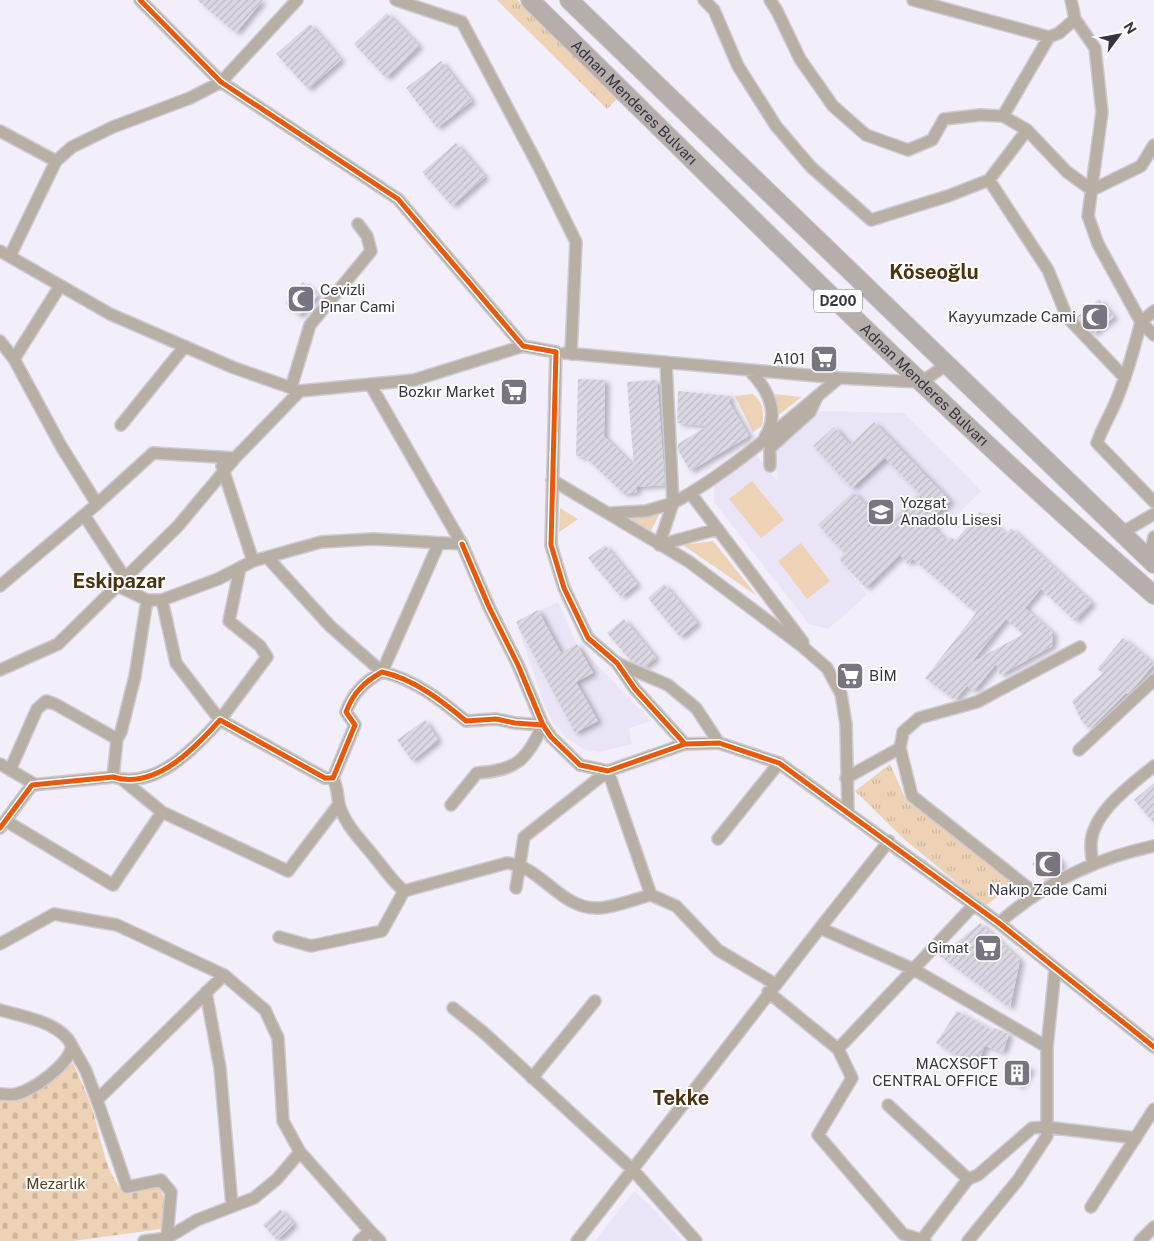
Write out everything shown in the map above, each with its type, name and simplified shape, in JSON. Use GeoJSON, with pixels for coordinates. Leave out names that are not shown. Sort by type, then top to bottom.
{"type":"FeatureCollection","features":[{"type":"Feature","properties":{"kind":"highway","name":"Adnan Menderes Bulvarı"},"geometry":{"type":"LineString","coordinates":[[530,0],[921,382],[1066,518],[1154,595]]}},
{"type":"Feature","properties":{"kind":"highway","name":"Adnan Menderes Bulvarı"},"geometry":{"type":"LineString","coordinates":[[569,0],[1152,560]]}},
{"type":"Feature","properties":{"kind":"street"},"geometry":{"type":"LineString","coordinates":[[140,0],[221,82],[398,199],[523,346]]}},
{"type":"Feature","properties":{"kind":"street"},"geometry":{"type":"LineString","coordinates":[[297,0],[221,82],[190,98],[113,127],[72,146],[56,161],[5,253],[110,314],[232,367],[295,389],[414,380],[523,346],[571,354],[839,378],[921,382],[948,364]]}},
{"type":"Feature","properties":{"kind":"street"},"geometry":{"type":"LineString","coordinates":[[396,0],[462,22],[540,167],[576,242],[571,354]]}},
{"type":"Feature","properties":{"kind":"street"},"geometry":{"type":"LineString","coordinates":[[704,0],[714,10],[738,66],[776,126],[812,167],[871,220],[948,196],[989,180],[1027,130]]}},
{"type":"Feature","properties":{"kind":"street"},"geometry":{"type":"LineString","coordinates":[[770,0],[800,59],[827,98],[833,106],[866,135],[908,150],[932,140],[944,119],[980,115],[1002,116],[1027,130],[1067,172],[1092,190]]}},
{"type":"Feature","properties":{"kind":"street"},"geometry":{"type":"LineString","coordinates":[[913,0],[945,4],[1049,37],[1059,34],[1075,19]]}},
{"type":"Feature","properties":{"kind":"street"},"geometry":{"type":"LineString","coordinates":[[1071,0],[1075,19],[1095,48],[1102,112],[1088,216],[1098,244],[1142,322],[1154,335]]}},
{"type":"Feature","properties":{"kind":"street"},"geometry":{"type":"LineString","coordinates":[[1002,116],[1049,37]]}},
{"type":"Feature","properties":{"kind":"street"},"geometry":{"type":"LineString","coordinates":[[0,131],[56,161]]}},
{"type":"Feature","properties":{"kind":"street"},"geometry":{"type":"LineString","coordinates":[[1092,190],[1141,166],[1154,145]]}},
{"type":"Feature","properties":{"kind":"street"},"geometry":{"type":"LineString","coordinates":[[989,180],[1048,270],[1067,318],[1125,378]]}},
{"type":"Feature","properties":{"kind":"street"},"geometry":{"type":"LineString","coordinates":[[0,670],[58,644],[178,526],[295,389],[310,325],[371,251],[367,236],[358,224]]}},
{"type":"Feature","properties":{"kind":"street"},"geometry":{"type":"LineString","coordinates":[[14,358],[60,286]]}},
{"type":"Feature","properties":{"kind":"street"},"geometry":{"type":"LineString","coordinates":[[1154,310],[1142,322],[1125,378],[1115,404],[1102,427],[1097,443],[1154,502]]}},
{"type":"Feature","properties":{"kind":"street"},"geometry":{"type":"LineString","coordinates":[[0,341],[14,358],[61,446],[97,504]]}},
{"type":"Feature","properties":{"kind":"street"},"geometry":{"type":"LineString","coordinates":[[121,425],[185,346]]}},
{"type":"Feature","properties":{"kind":"street"},"geometry":{"type":"LineString","coordinates":[[556,352],[551,545],[564,588],[588,638],[617,663],[635,689],[685,744]]}},
{"type":"Feature","properties":{"kind":"street"},"geometry":{"type":"LineString","coordinates":[[659,545],[674,504],[666,362]]}},
{"type":"Feature","properties":{"kind":"street"},"geometry":{"type":"LineString","coordinates":[[749,370],[764,384],[769,398],[772,416],[769,431],[763,440]]}},
{"type":"Feature","properties":{"kind":"street"},"geometry":{"type":"LineString","coordinates":[[610,513],[646,511],[674,504],[691,494],[763,440],[839,378]]}},
{"type":"Feature","properties":{"kind":"street"},"geometry":{"type":"LineString","coordinates":[[370,384],[462,544],[489,607],[518,665],[543,725],[551,737],[580,765],[608,771]]}},
{"type":"Feature","properties":{"kind":"street"},"geometry":{"type":"LineString","coordinates":[[770,466],[770,448],[810,412],[817,396]]}},
{"type":"Feature","properties":{"kind":"street"},"geometry":{"type":"LineString","coordinates":[[0,586],[97,504],[153,453],[235,458]]}},
{"type":"Feature","properties":{"kind":"street"},"geometry":{"type":"LineString","coordinates":[[220,457],[253,561]]}},
{"type":"Feature","properties":{"kind":"street"},"geometry":{"type":"LineString","coordinates":[[552,480],[688,561],[813,655],[827,668],[841,694],[846,724],[848,811]]}},
{"type":"Feature","properties":{"kind":"street"},"geometry":{"type":"LineString","coordinates":[[691,494],[813,655]]}},
{"type":"Feature","properties":{"kind":"street"},"geometry":{"type":"LineString","coordinates":[[1123,532],[1154,514]]}},
{"type":"Feature","properties":{"kind":"street"},"geometry":{"type":"LineString","coordinates":[[84,515],[121,582],[147,600],[162,600],[218,579],[253,561],[321,542],[373,539],[462,544]]}},
{"type":"Feature","properties":{"kind":"street"},"geometry":{"type":"LineString","coordinates":[[1066,518],[1154,600]]}},
{"type":"Feature","properties":{"kind":"street"},"geometry":{"type":"LineString","coordinates":[[659,545],[718,529]]}},
{"type":"Feature","properties":{"kind":"street"},"geometry":{"type":"LineString","coordinates":[[1152,560],[1154,537]]}},
{"type":"Feature","properties":{"kind":"street"},"geometry":{"type":"LineString","coordinates":[[404,891],[390,880],[376,858],[354,833],[339,804],[339,794],[332,778],[355,725],[346,712],[349,703],[356,691],[382,672],[439,543]]}},
{"type":"Feature","properties":{"kind":"street"},"geometry":{"type":"LineString","coordinates":[[267,557],[330,626],[382,672],[402,677],[446,704],[466,721],[496,719],[515,723],[543,725]]}},
{"type":"Feature","properties":{"kind":"street"},"geometry":{"type":"LineString","coordinates":[[162,812],[112,885],[3,824],[32,785],[146,777],[161,772],[191,751],[220,720],[267,657],[260,646],[229,621],[240,568]]}},
{"type":"Feature","properties":{"kind":"street"},"geometry":{"type":"LineString","coordinates":[[118,778],[117,739],[121,732],[135,676],[147,600]]}},
{"type":"Feature","properties":{"kind":"street"},"geometry":{"type":"LineString","coordinates":[[162,600],[176,663],[220,720],[325,778],[332,778]]}},
{"type":"Feature","properties":{"kind":"street"},"geometry":{"type":"LineString","coordinates":[[1036,894],[912,796],[900,748],[903,732],[919,718],[977,702],[1080,647]]}},
{"type":"Feature","properties":{"kind":"street"},"geometry":{"type":"LineString","coordinates":[[617,663],[668,685],[696,708],[719,743]]}},
{"type":"Feature","properties":{"kind":"street"},"geometry":{"type":"LineString","coordinates":[[1079,750],[1154,680]]}},
{"type":"Feature","properties":{"kind":"street"},"geometry":{"type":"LineString","coordinates":[[36,785],[5,767],[37,710],[46,701],[55,704],[117,739]]}},
{"type":"Feature","properties":{"kind":"street"},"geometry":{"type":"LineString","coordinates":[[451,805],[477,773],[511,768],[525,758],[543,725]]}},
{"type":"Feature","properties":{"kind":"street"},"geometry":{"type":"LineString","coordinates":[[516,888],[524,837],[608,771],[685,744],[719,743],[779,763],[848,811],[973,906],[999,923],[1055,970],[1154,1047]]}},
{"type":"Feature","properties":{"kind":"street"},"geometry":{"type":"LineString","coordinates":[[846,778],[900,748]]}},
{"type":"Feature","properties":{"kind":"street"},"geometry":{"type":"LineString","coordinates":[[718,839],[779,763]]}},
{"type":"Feature","properties":{"kind":"street"},"geometry":{"type":"LineString","coordinates":[[1093,865],[1090,844],[1098,821],[1118,797],[1154,766]]}},
{"type":"Feature","properties":{"kind":"street"},"geometry":{"type":"LineString","coordinates":[[608,771],[652,895]]}},
{"type":"Feature","properties":{"kind":"street"},"geometry":{"type":"LineString","coordinates":[[118,778],[162,812],[288,870],[339,804]]}},
{"type":"Feature","properties":{"kind":"street"},"geometry":{"type":"LineString","coordinates":[[577,1241],[634,1170],[771,988],[889,841]]}},
{"type":"Feature","properties":{"kind":"street"},"geometry":{"type":"LineString","coordinates":[[999,923],[1036,894],[1093,865],[1119,854],[1154,846]]}},
{"type":"Feature","properties":{"kind":"street"},"geometry":{"type":"LineString","coordinates":[[278,937],[311,946],[382,931],[404,891],[507,863],[520,864],[571,903],[598,908],[652,895],[676,906],[718,950],[771,988],[838,1049],[852,1078],[818,1135],[903,1234],[923,1241],[968,1179],[978,1175],[1032,1128],[1046,1127],[1136,1138]]}},
{"type":"Feature","properties":{"kind":"street"},"geometry":{"type":"LineString","coordinates":[[838,1049],[973,906]]}},
{"type":"Feature","properties":{"kind":"street"},"geometry":{"type":"LineString","coordinates":[[0,944],[54,914],[117,925],[224,975],[264,1010],[278,1038],[284,1120],[300,1152],[380,1241]]}},
{"type":"Feature","properties":{"kind":"street"},"geometry":{"type":"LineString","coordinates":[[820,928],[913,969],[1047,1047]]}},
{"type":"Feature","properties":{"kind":"street"},"geometry":{"type":"LineString","coordinates":[[968,1241],[1018,1180],[1046,1136],[1047,1047],[1055,970]]}},
{"type":"Feature","properties":{"kind":"street"},"geometry":{"type":"LineString","coordinates":[[97,1100],[224,975]]}},
{"type":"Feature","properties":{"kind":"street"},"geometry":{"type":"LineString","coordinates":[[206,992],[220,1068],[232,1206]]}},
{"type":"Feature","properties":{"kind":"street"},"geometry":{"type":"LineString","coordinates":[[532,1078],[595,1001]]}},
{"type":"Feature","properties":{"kind":"street"},"geometry":{"type":"LineString","coordinates":[[453,1008],[483,1032],[634,1170],[696,1241]]}},
{"type":"Feature","properties":{"kind":"street"},"geometry":{"type":"LineString","coordinates":[[0,1010],[45,1024],[68,1038],[86,1071],[127,1187],[161,1180],[170,1192],[168,1240]]}},
{"type":"Feature","properties":{"kind":"street"},"geometry":{"type":"LineString","coordinates":[[0,1094],[17,1094],[48,1077],[71,1054],[72,1046]]}},
{"type":"Feature","properties":{"kind":"street"},"geometry":{"type":"LineString","coordinates":[[888,1105],[968,1179]]}},
{"type":"Feature","properties":{"kind":"street"},"geometry":{"type":"LineString","coordinates":[[1091,1207],[1154,1109]]}},
{"type":"Feature","properties":{"kind":"street"},"geometry":{"type":"LineString","coordinates":[[144,1241],[168,1240],[197,1220],[254,1198],[277,1179],[300,1152]]}},
{"type":"Feature","properties":{"kind":"street"},"geometry":{"type":"LineString","coordinates":[[1140,1241],[1154,1227]]}},
{"type":"Feature","properties":{"kind":"street"},"geometry":{"type":"LineString","coordinates":[[359,1241],[370,1231]]}},
{"type":"Feature","properties":{"kind":"shaded area","name":"Yozgat Anadolu Lisesi"},"geometry":{"type":"Polygon","coordinates":[[[820,411],[904,413],[981,491],[908,564],[900,555],[866,588],[844,565],[867,595],[828,629],[809,624],[714,502],[714,482],[754,452],[778,482],[775,448],[820,411]]]}},
{"type":"Feature","properties":{"kind":"shaded area"},"geometry":{"type":"Polygon","coordinates":[[[558,602],[577,644],[651,721],[629,728],[632,744],[599,752],[586,750],[568,739],[553,722],[546,709],[516,622],[558,602]]]}},
{"type":"Feature","properties":{"kind":"shaded area"},"geometry":{"type":"Polygon","coordinates":[[[634,1191],[653,1209],[682,1241],[595,1241],[634,1191]]]}},
{"type":"Feature","properties":{"kind":"green space"},"geometry":{"type":"Polygon","coordinates":[[[497,0],[517,0],[618,98],[607,109],[497,0]]]}},
{"type":"Feature","properties":{"kind":"green space"},"geometry":{"type":"Polygon","coordinates":[[[753,394],[761,405],[763,417],[762,426],[753,432],[735,396],[753,394]]]}},
{"type":"Feature","properties":{"kind":"green space"},"geometry":{"type":"Polygon","coordinates":[[[774,394],[802,397],[777,416],[774,394]]]}},
{"type":"Feature","properties":{"kind":"green space"},"geometry":{"type":"Polygon","coordinates":[[[752,481],[784,520],[761,538],[729,499],[752,481]]]}},
{"type":"Feature","properties":{"kind":"green space"},"geometry":{"type":"Polygon","coordinates":[[[560,508],[578,519],[559,532],[560,508]]]}},
{"type":"Feature","properties":{"kind":"green space"},"geometry":{"type":"Polygon","coordinates":[[[661,511],[651,531],[630,519],[661,511]]]}},
{"type":"Feature","properties":{"kind":"green space"},"geometry":{"type":"Polygon","coordinates":[[[713,541],[757,596],[683,545],[713,541]]]}},
{"type":"Feature","properties":{"kind":"green space"},"geometry":{"type":"Polygon","coordinates":[[[801,543],[830,581],[807,599],[778,561],[801,543]]]}},
{"type":"Feature","properties":{"kind":"green space"},"geometry":{"type":"Polygon","coordinates":[[[890,764],[906,800],[1017,883],[985,906],[904,839],[855,791],[890,764]]]}},
{"type":"Feature","properties":{"kind":"green space","name":"Mezarlık"},"geometry":{"type":"Polygon","coordinates":[[[73,1063],[91,1106],[109,1168],[120,1188],[128,1194],[159,1186],[162,1191],[164,1218],[161,1229],[73,1241],[0,1241],[0,1100],[16,1100],[73,1063]]]}},
{"type":"Feature","properties":{"kind":"building"},"geometry":{"type":"Polygon","coordinates":[[[197,0],[263,0],[236,33],[197,0]]]}},
{"type":"Feature","properties":{"kind":"building"},"geometry":{"type":"Polygon","coordinates":[[[387,13],[419,46],[386,78],[354,44],[387,13]]]}},
{"type":"Feature","properties":{"kind":"building"},"geometry":{"type":"Polygon","coordinates":[[[310,24],[341,60],[308,89],[276,54],[310,24]]]}},
{"type":"Feature","properties":{"kind":"building"},"geometry":{"type":"Polygon","coordinates":[[[441,61],[472,101],[437,128],[406,88],[441,61]]]}},
{"type":"Feature","properties":{"kind":"building"},"geometry":{"type":"Polygon","coordinates":[[[456,143],[485,177],[452,206],[422,172],[456,143]]]}},
{"type":"Feature","properties":{"kind":"building","name":"Cevizli Pınar Cami"},"geometry":{"type":"Polygon","coordinates":[[[303,282],[318,295],[299,316],[285,303],[303,282]]]}},
{"type":"Feature","properties":{"kind":"building","name":"Kayyumzade Cami"},"geometry":{"type":"Polygon","coordinates":[[[1099,299],[1114,317],[1093,334],[1077,317],[1099,299]]]}},
{"type":"Feature","properties":{"kind":"building"},"geometry":{"type":"Polygon","coordinates":[[[578,379],[605,380],[604,436],[634,466],[627,382],[657,380],[665,485],[636,487],[637,492],[624,494],[585,457],[576,456],[578,379]]]}},
{"type":"Feature","properties":{"kind":"building"},"geometry":{"type":"Polygon","coordinates":[[[678,391],[730,396],[729,402],[749,436],[690,471],[678,450],[678,444],[707,426],[677,423],[678,391]]]}},
{"type":"Feature","properties":{"kind":"building"},"geometry":{"type":"Polygon","coordinates":[[[874,422],[950,501],[928,522],[947,541],[951,537],[955,541],[980,512],[1006,534],[1011,528],[1092,603],[1075,621],[1041,589],[1025,608],[1053,633],[1052,646],[1000,675],[996,664],[974,691],[967,686],[955,700],[925,678],[976,613],[913,559],[908,564],[900,555],[866,588],[839,559],[845,553],[818,525],[853,492],[885,526],[919,493],[885,458],[852,488],[813,446],[834,427],[850,445],[874,422]],[[1006,619],[971,663],[1023,634],[1006,619]]]}},
{"type":"Feature","properties":{"kind":"building"},"geometry":{"type":"Polygon","coordinates":[[[605,545],[637,584],[621,597],[588,558],[605,545]]]}},
{"type":"Feature","properties":{"kind":"building"},"geometry":{"type":"Polygon","coordinates":[[[664,584],[697,623],[680,637],[648,598],[664,584]]]}},
{"type":"Feature","properties":{"kind":"building"},"geometry":{"type":"Polygon","coordinates":[[[538,610],[561,653],[577,644],[593,673],[576,682],[598,721],[575,733],[516,622],[538,610]]]}},
{"type":"Feature","properties":{"kind":"building"},"geometry":{"type":"Polygon","coordinates":[[[624,619],[656,658],[645,667],[631,661],[607,633],[624,619]]]}},
{"type":"Feature","properties":{"kind":"building"},"geometry":{"type":"Polygon","coordinates":[[[1123,638],[1154,664],[1133,689],[1128,694],[1126,693],[1090,729],[1082,722],[1072,701],[1103,673],[1097,669],[1123,638]]]}},
{"type":"Feature","properties":{"kind":"building"},"geometry":{"type":"Polygon","coordinates":[[[425,720],[438,740],[412,761],[397,740],[425,720]]]}},
{"type":"Feature","properties":{"kind":"building"},"geometry":{"type":"Polygon","coordinates":[[[1154,783],[1154,823],[1134,800],[1154,783]]]}},
{"type":"Feature","properties":{"kind":"building","name":"Nakıp Zade Cami"},"geometry":{"type":"Polygon","coordinates":[[[1051,849],[1063,865],[1045,880],[1032,864],[1051,849]]]}},
{"type":"Feature","properties":{"kind":"building"},"geometry":{"type":"Polygon","coordinates":[[[980,923],[1020,960],[1010,1008],[940,956],[980,923]]]}},
{"type":"Feature","properties":{"kind":"building"},"geometry":{"type":"Polygon","coordinates":[[[957,1011],[993,1031],[994,1028],[1009,1034],[1003,1052],[985,1046],[980,1057],[972,1064],[936,1043],[957,1011]]]}},
{"type":"Feature","properties":{"kind":"building","name":"MACXSOFT CENTRAL OFFICE"},"geometry":{"type":"Polygon","coordinates":[[[1014,1059],[1031,1069],[1020,1087],[1004,1076],[1014,1059]]]}},
{"type":"Feature","properties":{"kind":"building"},"geometry":{"type":"Polygon","coordinates":[[[280,1209],[294,1224],[277,1240],[263,1225],[280,1209]]]}},
{"type":"Feature","properties":{"kind":"cycle path"},"geometry":{"type":"LineString","coordinates":[[140,0],[221,82],[398,199],[523,346],[556,352],[551,545],[564,588],[588,638],[617,663],[635,689],[685,744]]}},
{"type":"Feature","properties":{"kind":"cycle path"},"geometry":{"type":"LineString","coordinates":[[0,828],[32,785],[113,777],[144,778],[173,764],[199,743],[220,720],[325,778],[333,778],[355,725],[346,712],[349,705],[360,689],[382,672],[416,685],[466,721],[496,719],[515,723],[543,725],[518,665],[489,607],[462,544]]}},
{"type":"Feature","properties":{"kind":"cycle path"},"geometry":{"type":"LineString","coordinates":[[543,725],[551,737],[580,765],[608,771],[685,744],[719,743],[779,763],[999,923],[1154,1047]]}},
{"type":"Feature","properties":{"kind":"place","name":"Cevizli Pınar Cami"},"geometry":{"type":"Point","coordinates":[301,299]}},
{"type":"Feature","properties":{"kind":"place","name":"Kayyumzade Cami"},"geometry":{"type":"Point","coordinates":[1095,317]}},
{"type":"Feature","properties":{"kind":"place","name":"A101"},"geometry":{"type":"Point","coordinates":[824,359]}},
{"type":"Feature","properties":{"kind":"place","name":"Bozkır Market"},"geometry":{"type":"Point","coordinates":[514,392]}},
{"type":"Feature","properties":{"kind":"place","name":"Yozgat Anadolu Lisesi"},"geometry":{"type":"Point","coordinates":[881,512]}},
{"type":"Feature","properties":{"kind":"place","name":"BİM"},"geometry":{"type":"Point","coordinates":[850,676]}},
{"type":"Feature","properties":{"kind":"place","name":"Nakıp Zade Cami"},"geometry":{"type":"Point","coordinates":[1048,864]}},
{"type":"Feature","properties":{"kind":"place","name":"Gimat"},"geometry":{"type":"Point","coordinates":[988,948]}},
{"type":"Feature","properties":{"kind":"place","name":"MACXSOFT CENTRAL OFFICE"},"geometry":{"type":"Point","coordinates":[1017,1073]}},
{"type":"Feature","properties":{"kind":"district","name":"Köseoğlu"},"geometry":{"type":"Point","coordinates":[934,272]}},
{"type":"Feature","properties":{"kind":"district","name":"Eskipazar"},"geometry":{"type":"Point","coordinates":[119,581]}},
{"type":"Feature","properties":{"kind":"district","name":"Tekke"},"geometry":{"type":"Point","coordinates":[681,1098]}}]}
